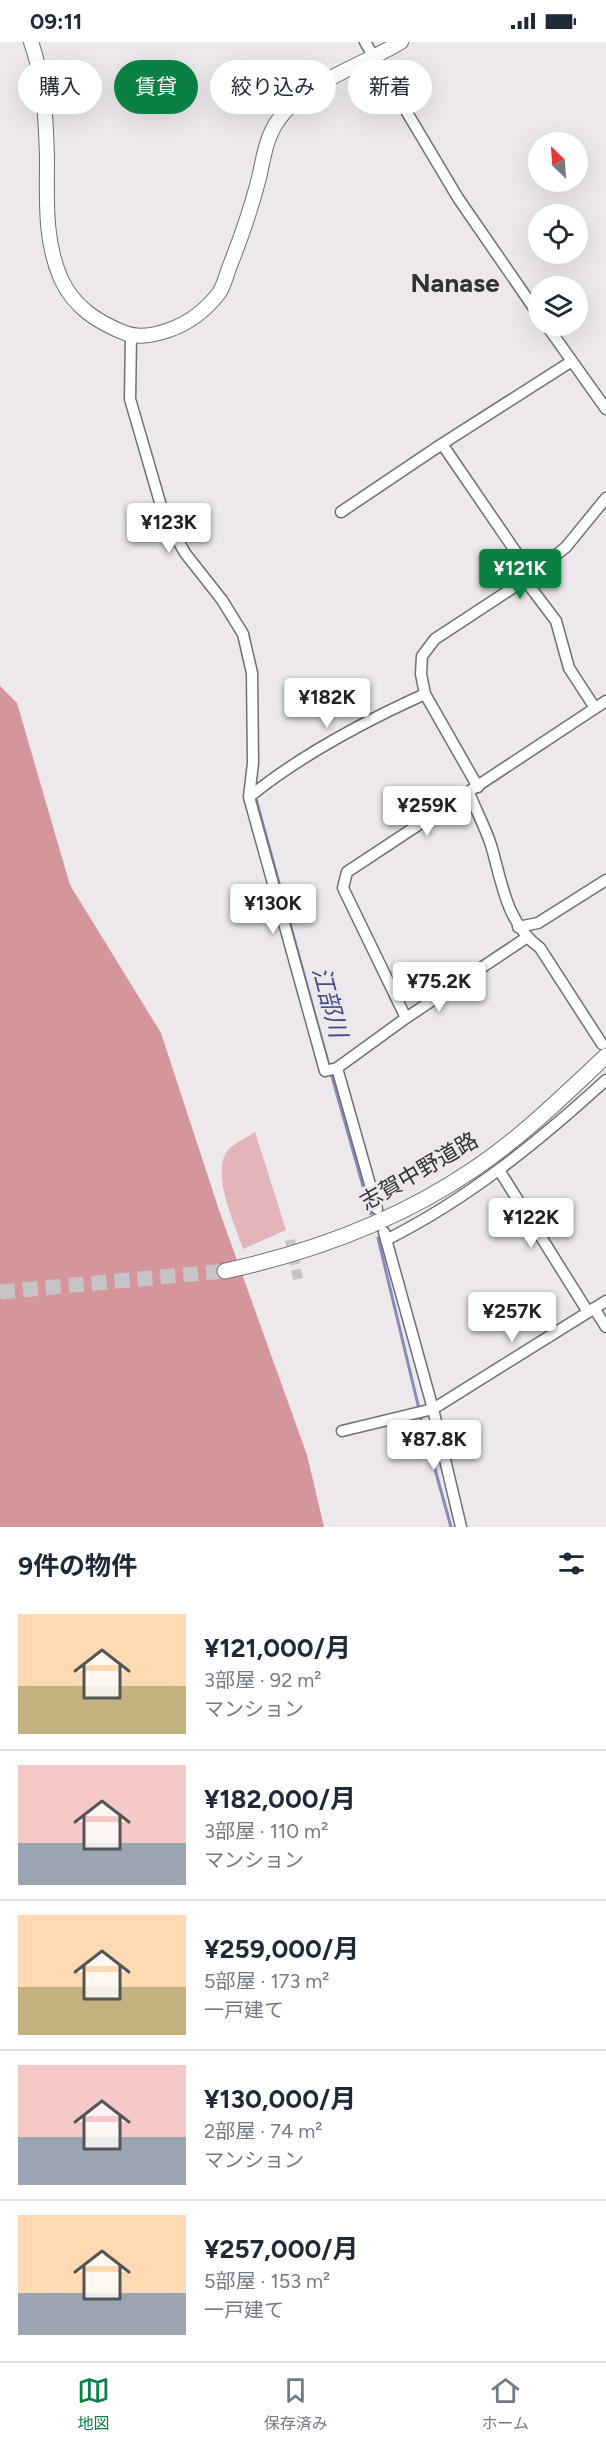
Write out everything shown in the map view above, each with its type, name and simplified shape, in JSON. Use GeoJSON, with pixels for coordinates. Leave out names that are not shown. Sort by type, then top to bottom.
{"type":"FeatureCollection","features":[{"type":"Feature","properties":{"kind":"main road","name":"志賀中野道路"},"geometry":{"type":"LineString","coordinates":[[225,1271],[264,1263],[324,1244],[411,1206],[474,1170],[521,1134],[603,1042]]}},
{"type":"Feature","properties":{"kind":"street"},"geometry":{"type":"LineString","coordinates":[[31,42],[36,55],[44,101],[47,158],[46,208],[50,238],[61,279],[73,299],[86,312],[106,325],[131,335],[156,334],[177,327],[197,316],[220,292],[243,234],[265,152],[276,122],[297,99],[325,81],[374,58],[401,42]]}},
{"type":"Feature","properties":{"kind":"street"},"geometry":{"type":"LineString","coordinates":[[365,42],[458,198],[528,300]]}},
{"type":"Feature","properties":{"kind":"street"},"geometry":{"type":"LineString","coordinates":[[131,335],[130,399],[164,516],[185,553],[222,600],[243,634],[252,673],[253,763],[249,797],[325,1071],[337,1068],[406,1017],[526,938]]}},
{"type":"Feature","properties":{"kind":"street"},"geometry":{"type":"LineString","coordinates":[[554,336],[606,409]]}},
{"type":"Feature","properties":{"kind":"street"},"geometry":{"type":"LineString","coordinates":[[341,512],[572,361]]}},
{"type":"Feature","properties":{"kind":"street"},"geometry":{"type":"LineString","coordinates":[[442,444],[556,621],[569,668],[595,708]]}},
{"type":"Feature","properties":{"kind":"street"},"geometry":{"type":"LineString","coordinates":[[603,1042],[540,948],[526,938],[518,927],[496,867],[473,790],[424,694],[422,656],[435,639],[528,577],[566,547],[606,498]]}},
{"type":"Feature","properties":{"kind":"street"},"geometry":{"type":"LineString","coordinates":[[249,797],[271,779],[374,717],[424,694]]}},
{"type":"Feature","properties":{"kind":"street"},"geometry":{"type":"LineString","coordinates":[[406,1017],[344,888],[347,872],[606,701]]}},
{"type":"Feature","properties":{"kind":"street"},"geometry":{"type":"LineString","coordinates":[[518,927],[538,923],[606,880]]}},
{"type":"Feature","properties":{"kind":"street"},"geometry":{"type":"LineString","coordinates":[[337,1068],[377,1209]]}},
{"type":"Feature","properties":{"kind":"street"},"geometry":{"type":"LineString","coordinates":[[461,1527],[434,1409],[385,1236],[428,1219],[462,1198],[571,1112],[606,1080]]}},
{"type":"Feature","properties":{"kind":"street"},"geometry":{"type":"LineString","coordinates":[[499,1170],[591,1310],[606,1327]]}},
{"type":"Feature","properties":{"kind":"street"},"geometry":{"type":"LineString","coordinates":[[342,1431],[434,1409],[606,1300]]}},
{"type":"Feature","properties":{"kind":"shaded area"},"geometry":{"type":"Polygon","coordinates":[[[0,686],[17,703],[70,885],[161,1033],[219,1210],[307,1455],[324,1527],[0,1527],[0,686]]]}},
{"type":"Feature","properties":{"kind":"shaded area"},"geometry":{"type":"Polygon","coordinates":[[[255,1132],[286,1230],[243,1249],[226,1199],[222,1172],[223,1160],[228,1150],[255,1132]]]}},
{"type":"Feature","properties":{"kind":"waterway","name":"江部川"},"geometry":{"type":"LineString","coordinates":[[256,799],[329,1066]]}},
{"type":"Feature","properties":{"kind":"waterway","name":"江部川"},"geometry":{"type":"LineString","coordinates":[[331,1073],[371,1214]]}},
{"type":"Feature","properties":{"kind":"waterway","name":"江部川"},"geometry":{"type":"LineString","coordinates":[[378,1238],[419,1409]]}},
{"type":"Feature","properties":{"kind":"waterway","name":"江部川"},"geometry":{"type":"LineString","coordinates":[[420,1415],[451,1527]]}},
{"type":"Feature","properties":{"kind":"tunnel"},"geometry":{"type":"LineString","coordinates":[[290,1240],[298,1279]]}},
{"type":"Feature","properties":{"kind":"tunnel"},"geometry":{"type":"LineString","coordinates":[[0,1292],[225,1271]]}},
{"type":"Feature","properties":{"kind":"district","name":"Nanase"},"geometry":{"type":"Point","coordinates":[455,283]}}]}
